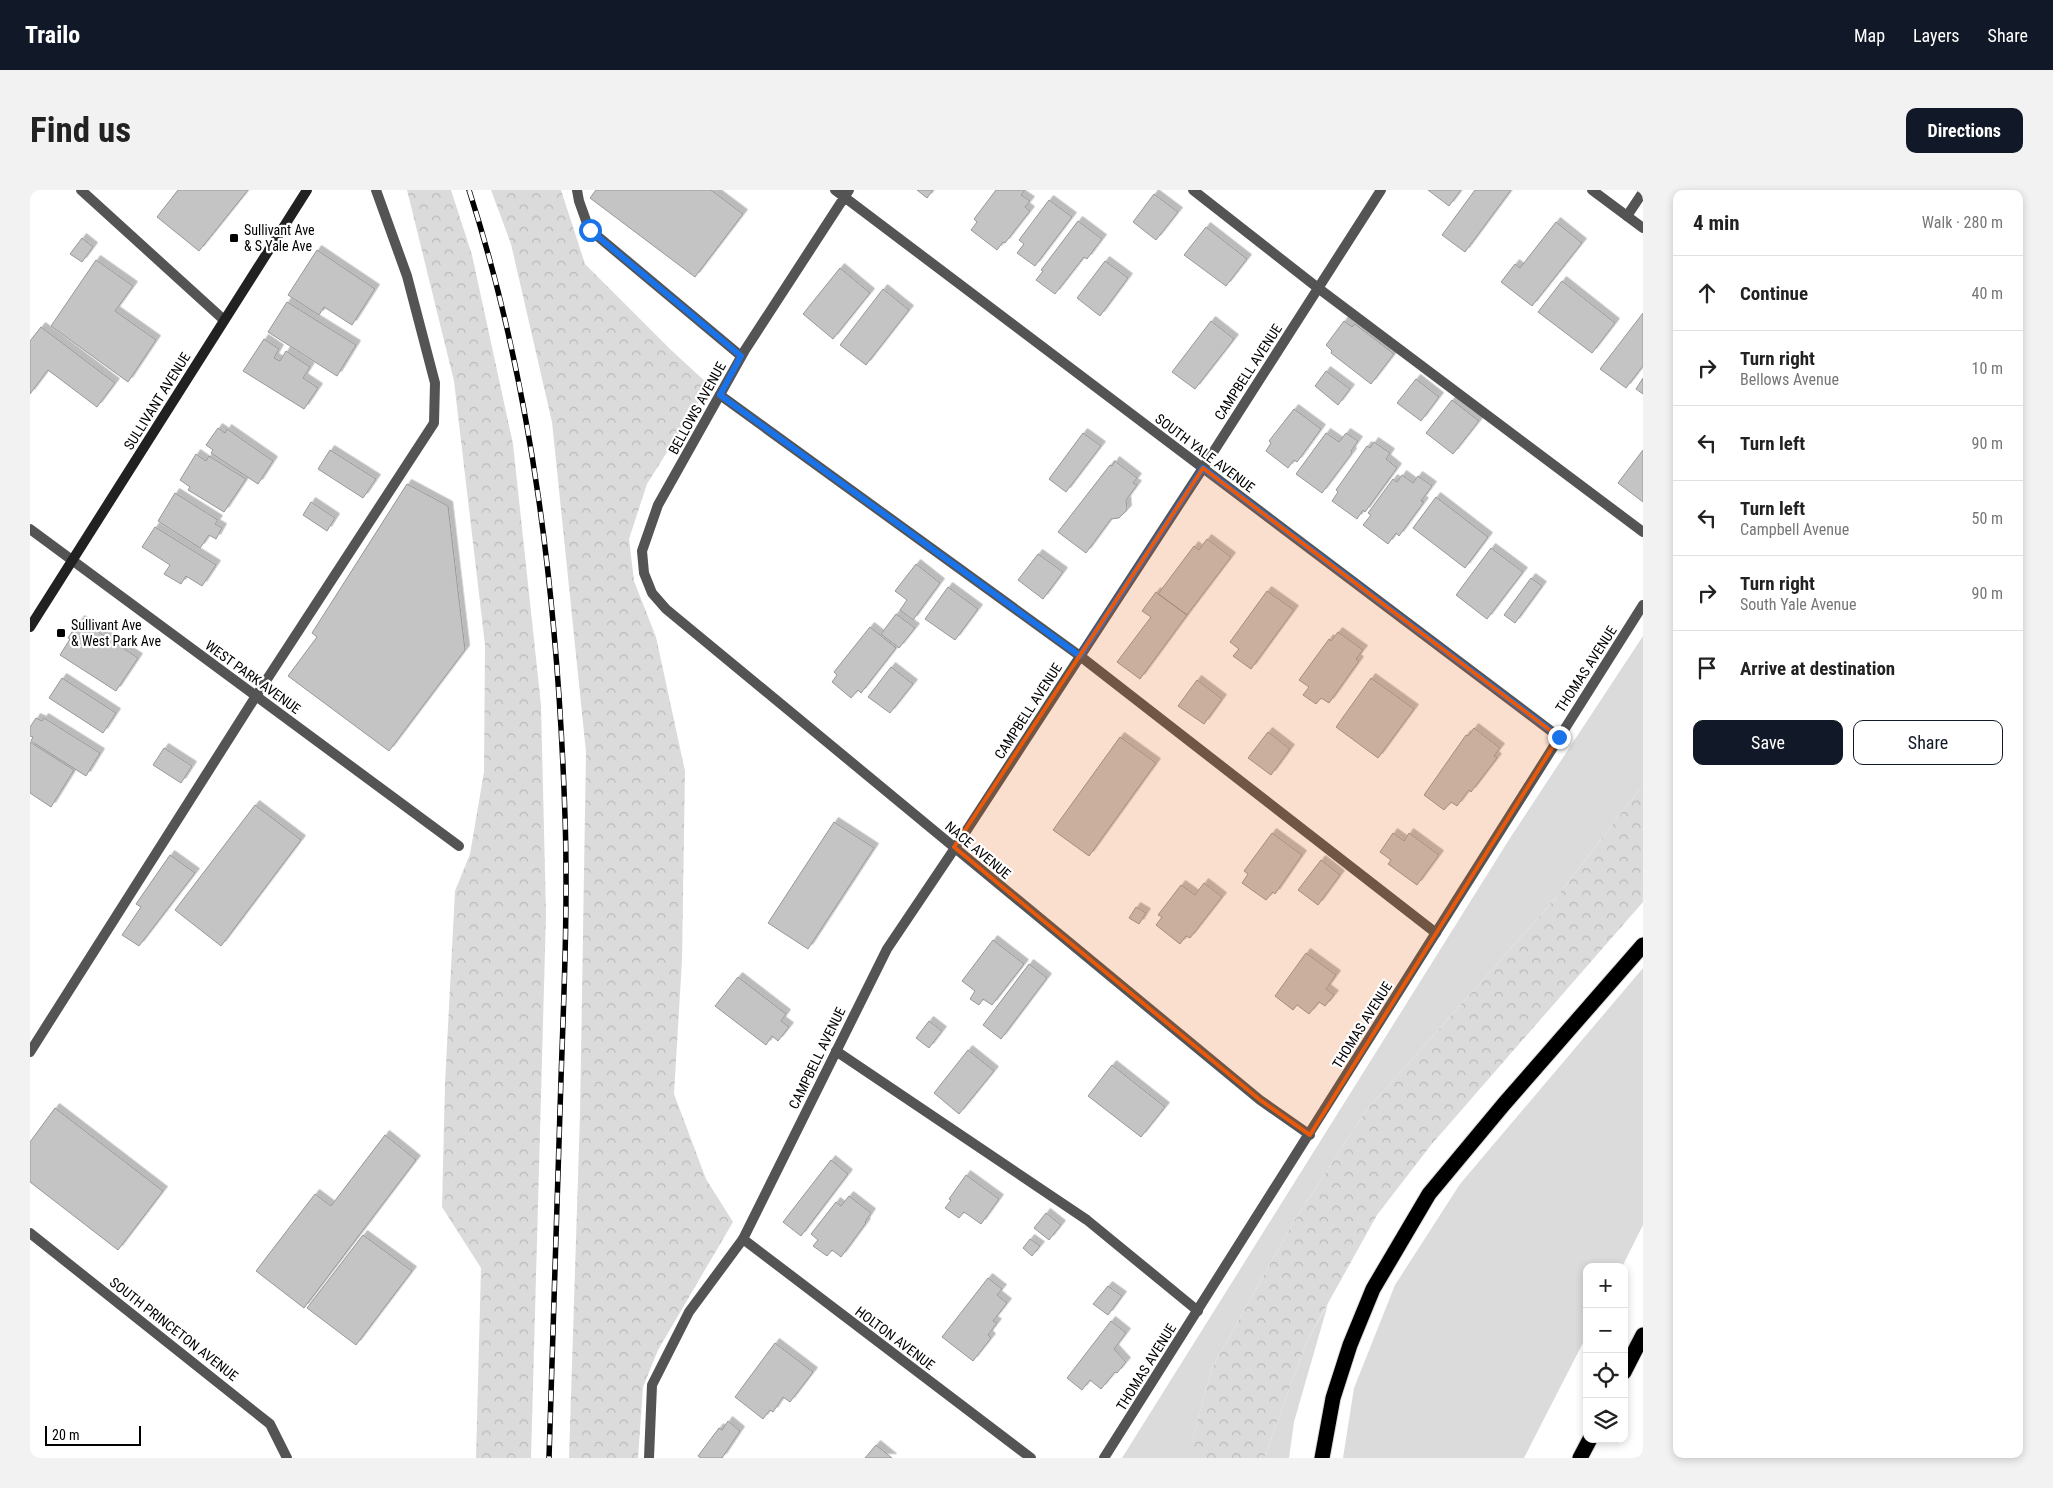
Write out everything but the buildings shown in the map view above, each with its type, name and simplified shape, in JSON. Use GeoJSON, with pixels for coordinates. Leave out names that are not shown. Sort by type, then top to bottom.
{"type":"FeatureCollection","features":[{"type":"Feature","properties":{"kind":"highway"},"geometry":{"type":"LineString","coordinates":[[1322,1458],[1333,1398],[1350,1344],[1372,1289],[1429,1194],[1504,1104],[1643,945]]}},
{"type":"Feature","properties":{"kind":"highway"},"geometry":{"type":"LineString","coordinates":[[1628,1364],[1643,1335]]}},
{"type":"Feature","properties":{"kind":"highway"},"geometry":{"type":"LineString","coordinates":[[1580,1458],[1588,1443]]}},
{"type":"Feature","properties":{"kind":"street"},"geometry":{"type":"LineString","coordinates":[[81,190],[224,320]]}},
{"type":"Feature","properties":{"kind":"street","name":"SULLIVANT AVENUE"},"geometry":{"type":"LineString","coordinates":[[30,628],[307,190]]}},
{"type":"Feature","properties":{"kind":"street"},"geometry":{"type":"LineString","coordinates":[[30,1052],[256,696],[434,423],[435,384],[407,276],[376,190]]}},
{"type":"Feature","properties":{"kind":"street"},"geometry":{"type":"LineString","coordinates":[[577,190],[590,230],[741,356]]}},
{"type":"Feature","properties":{"kind":"street","name":"SOUTH YALE AVENUE"},"geometry":{"type":"LineString","coordinates":[[835,190],[846,193],[1203,468],[1559,737]]}},
{"type":"Feature","properties":{"kind":"street"},"geometry":{"type":"LineString","coordinates":[[1193,190],[1318,288],[1643,532]]}},
{"type":"Feature","properties":{"kind":"street","name":"CAMPBELL AVENUE"},"geometry":{"type":"LineString","coordinates":[[650,1457],[652,1385],[689,1312],[743,1239],[886,949],[1203,468],[1380,190]]}},
{"type":"Feature","properties":{"kind":"street"},"geometry":{"type":"LineString","coordinates":[[1592,190],[1643,228]]}},
{"type":"Feature","properties":{"kind":"street"},"geometry":{"type":"LineString","coordinates":[[1627,216],[1643,192]]}},
{"type":"Feature","properties":{"kind":"street","name":"BELLOWS AVENUE"},"geometry":{"type":"LineString","coordinates":[[644,573],[642,551],[658,505],[741,356],[846,193]]}},
{"type":"Feature","properties":{"kind":"street"},"geometry":{"type":"LineString","coordinates":[[720,395],[1080,656],[1436,933]]}},
{"type":"Feature","properties":{"kind":"street","name":"WEST PARK AVENUE"},"geometry":{"type":"LineString","coordinates":[[30,529],[459,846]]}},
{"type":"Feature","properties":{"kind":"street","name":"NACE AVENUE"},"geometry":{"type":"LineString","coordinates":[[644,573],[652,593],[666,609],[1252,1093],[1310,1135]]}},
{"type":"Feature","properties":{"kind":"street","name":"THOMAS AVENUE"},"geometry":{"type":"LineString","coordinates":[[1104,1458],[1310,1135],[1643,605]]}},
{"type":"Feature","properties":{"kind":"street"},"geometry":{"type":"LineString","coordinates":[[836,1051],[1087,1220],[1198,1311]]}},
{"type":"Feature","properties":{"kind":"street","name":"SOUTH PRINCETON AVENUE"},"geometry":{"type":"LineString","coordinates":[[30,1233],[270,1424],[287,1458]]}},
{"type":"Feature","properties":{"kind":"street","name":"HOLTON AVENUE"},"geometry":{"type":"LineString","coordinates":[[743,1239],[1031,1458]]}},
{"type":"Feature","properties":{"kind":"highlighted area"},"geometry":{"type":"Polygon","coordinates":[[[1203,468],[1559,737],[1310,1135],[1260,1100],[954,847],[1203,468]]]}},
{"type":"Feature","properties":{"kind":"green space"},"geometry":{"type":"Polygon","coordinates":[[[407,190],[451,190],[472,255],[513,444],[541,705],[546,914],[531,1458],[476,1458],[481,1268],[442,1207],[445,1084],[455,891],[470,854],[484,772],[485,645],[454,381],[407,190]]]}},
{"type":"Feature","properties":{"kind":"green space"},"geometry":{"type":"Polygon","coordinates":[[[491,190],[561,190],[585,264],[709,385],[647,484],[629,539],[634,581],[656,637],[685,771],[682,960],[674,1094],[706,1179],[733,1222],[658,1350],[643,1387],[638,1458],[569,1458],[580,1115],[586,752],[552,422],[511,244],[491,190]]]}},
{"type":"Feature","properties":{"kind":"green space"},"geometry":{"type":"Polygon","coordinates":[[[1643,636],[1643,785],[1555,899],[1365,1112],[1293,1223],[1212,1368],[1193,1437],[1193,1458],[1122,1458],[1510,838],[1643,636]]]}},
{"type":"Feature","properties":{"kind":"green space"},"geometry":{"type":"Polygon","coordinates":[[[1643,785],[1643,902],[1431,1145],[1377,1215],[1307,1341],[1264,1458],[1193,1458],[1193,1437],[1212,1368],[1293,1223],[1365,1112],[1555,899],[1643,785]]]}},
{"type":"Feature","properties":{"kind":"green space"},"geometry":{"type":"Polygon","coordinates":[[[1643,968],[1643,1225],[1624,1263],[1583,1263],[1583,1343],[1524,1458],[1343,1458],[1354,1388],[1395,1285],[1460,1184],[1643,968]]]}},
{"type":"Feature","properties":{"kind":"green space"},"geometry":{"type":"Polygon","coordinates":[[[1328,1304],[1294,1422],[1289,1458],[1264,1458],[1307,1341],[1328,1304]]]}},
{"type":"Feature","properties":{"kind":"railway"},"geometry":{"type":"LineString","coordinates":[[469,190],[492,266],[526,421],[549,578],[562,737],[566,915],[549,1458]]}},
{"type":"Feature","properties":{"kind":"place","name":"Sullivant Ave & S Yale Ave"},"geometry":{"type":"Point","coordinates":[234,238]}},
{"type":"Feature","properties":{"kind":"place","name":"Sullivant Ave & West Park Ave"},"geometry":{"type":"Point","coordinates":[61,633]}},
{"type":"Feature","properties":{"kind":"route"},"geometry":{"type":"LineString","coordinates":[[590,230],[741,356],[720,395],[1080,656],[1203,468],[1559,737]]}}]}
